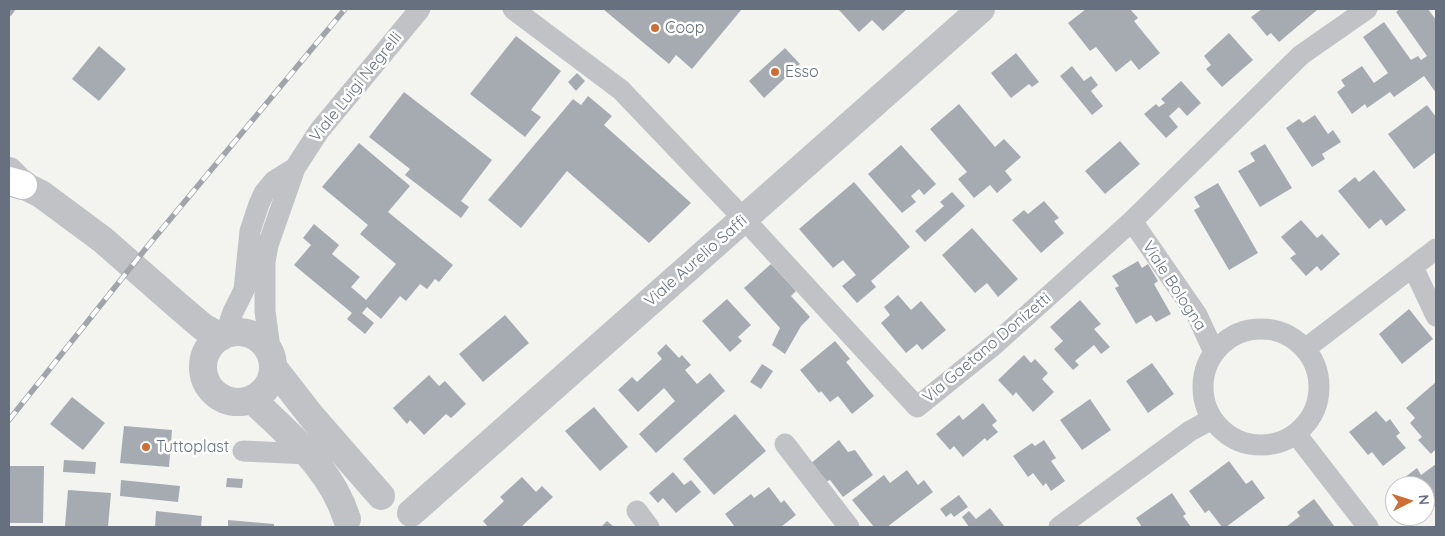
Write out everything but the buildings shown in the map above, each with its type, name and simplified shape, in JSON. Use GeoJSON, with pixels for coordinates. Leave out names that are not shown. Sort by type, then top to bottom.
{"type":"FeatureCollection","features":[{"type":"Feature","properties":{"kind":"street","name":"Viale Luigi Negrelli"},"geometry":{"type":"LineString","coordinates":[[272,361],[265,310],[265,262],[268,245],[295,168],[319,131],[420,9]]}},
{"type":"Feature","properties":{"kind":"street","name":"Via Gaetano Donizetti"},"geometry":{"type":"LineString","coordinates":[[513,9],[621,90],[744,218],[917,407],[994,345],[1132,221],[1300,55],[1367,9]]}},
{"type":"Feature","properties":{"kind":"street","name":"Viale Aurelio Saffi"},"geometry":{"type":"LineString","coordinates":[[414,520],[744,218],[981,9]]}},
{"type":"Feature","properties":{"kind":"street","name":"Viale Luigi Negrelli"},"geometry":{"type":"LineString","coordinates":[[223,336],[244,290],[250,231],[259,204],[264,193],[274,181],[295,168]]}},
{"type":"Feature","properties":{"kind":"street"},"geometry":{"type":"LineString","coordinates":[[12,181],[41,194],[103,240],[203,326],[223,336]]}},
{"type":"Feature","properties":{"kind":"street","name":"Viale Bologna"},"geometry":{"type":"LineString","coordinates":[[1132,221],[1197,315],[1214,352]]}},
{"type":"Feature","properties":{"kind":"street"},"geometry":{"type":"LineString","coordinates":[[1305,349],[1436,249]]}},
{"type":"Feature","properties":{"kind":"street"},"geometry":{"type":"LineString","coordinates":[[1413,266],[1436,316]]}},
{"type":"Feature","properties":{"kind":"street"},"geometry":{"type":"LineString","coordinates":[[176,304],[205,359]]}},
{"type":"Feature","properties":{"kind":"street"},"geometry":{"type":"LineString","coordinates":[[1259,329],[1284,334],[1305,349],[1314,366],[1318,384],[1317,403],[1308,420],[1296,434],[1279,442],[1260,445],[1251,444],[1242,442],[1225,433],[1212,419],[1205,403],[1203,385],[1206,368],[1214,352],[1226,340],[1242,332],[1259,329]]}},
{"type":"Feature","properties":{"kind":"street"},"geometry":{"type":"LineString","coordinates":[[272,361],[272,377],[261,394],[252,399],[241,402],[230,401],[220,397],[206,381],[205,359],[213,343],[223,336],[236,332],[257,338],[266,346],[272,361],[312,417],[381,496]]}},
{"type":"Feature","properties":{"kind":"street"},"geometry":{"type":"LineString","coordinates":[[252,399],[308,454],[328,477],[341,500],[346,523]]}},
{"type":"Feature","properties":{"kind":"street"},"geometry":{"type":"LineString","coordinates":[[1059,527],[1190,431],[1212,419]]}},
{"type":"Feature","properties":{"kind":"street"},"geometry":{"type":"LineString","coordinates":[[1296,434],[1368,527]]}},
{"type":"Feature","properties":{"kind":"street"},"geometry":{"type":"LineString","coordinates":[[784,444],[848,527]]}},
{"type":"Feature","properties":{"kind":"street"},"geometry":{"type":"LineString","coordinates":[[243,451],[308,454]]}},
{"type":"Feature","properties":{"kind":"street"},"geometry":{"type":"LineString","coordinates":[[346,523],[352,510],[361,502],[381,496],[392,498],[403,504],[414,520]]}},
{"type":"Feature","properties":{"kind":"railway"},"geometry":{"type":"LineString","coordinates":[[9,420],[147,247],[345,9]]}},
{"type":"Feature","properties":{"kind":"place","name":"Coop"},"geometry":{"type":"Point","coordinates":[655,28]}},
{"type":"Feature","properties":{"kind":"place","name":"Esso"},"geometry":{"type":"Point","coordinates":[775,72]}},
{"type":"Feature","properties":{"kind":"place","name":"Tuttoplast"},"geometry":{"type":"Point","coordinates":[146,447]}}]}
